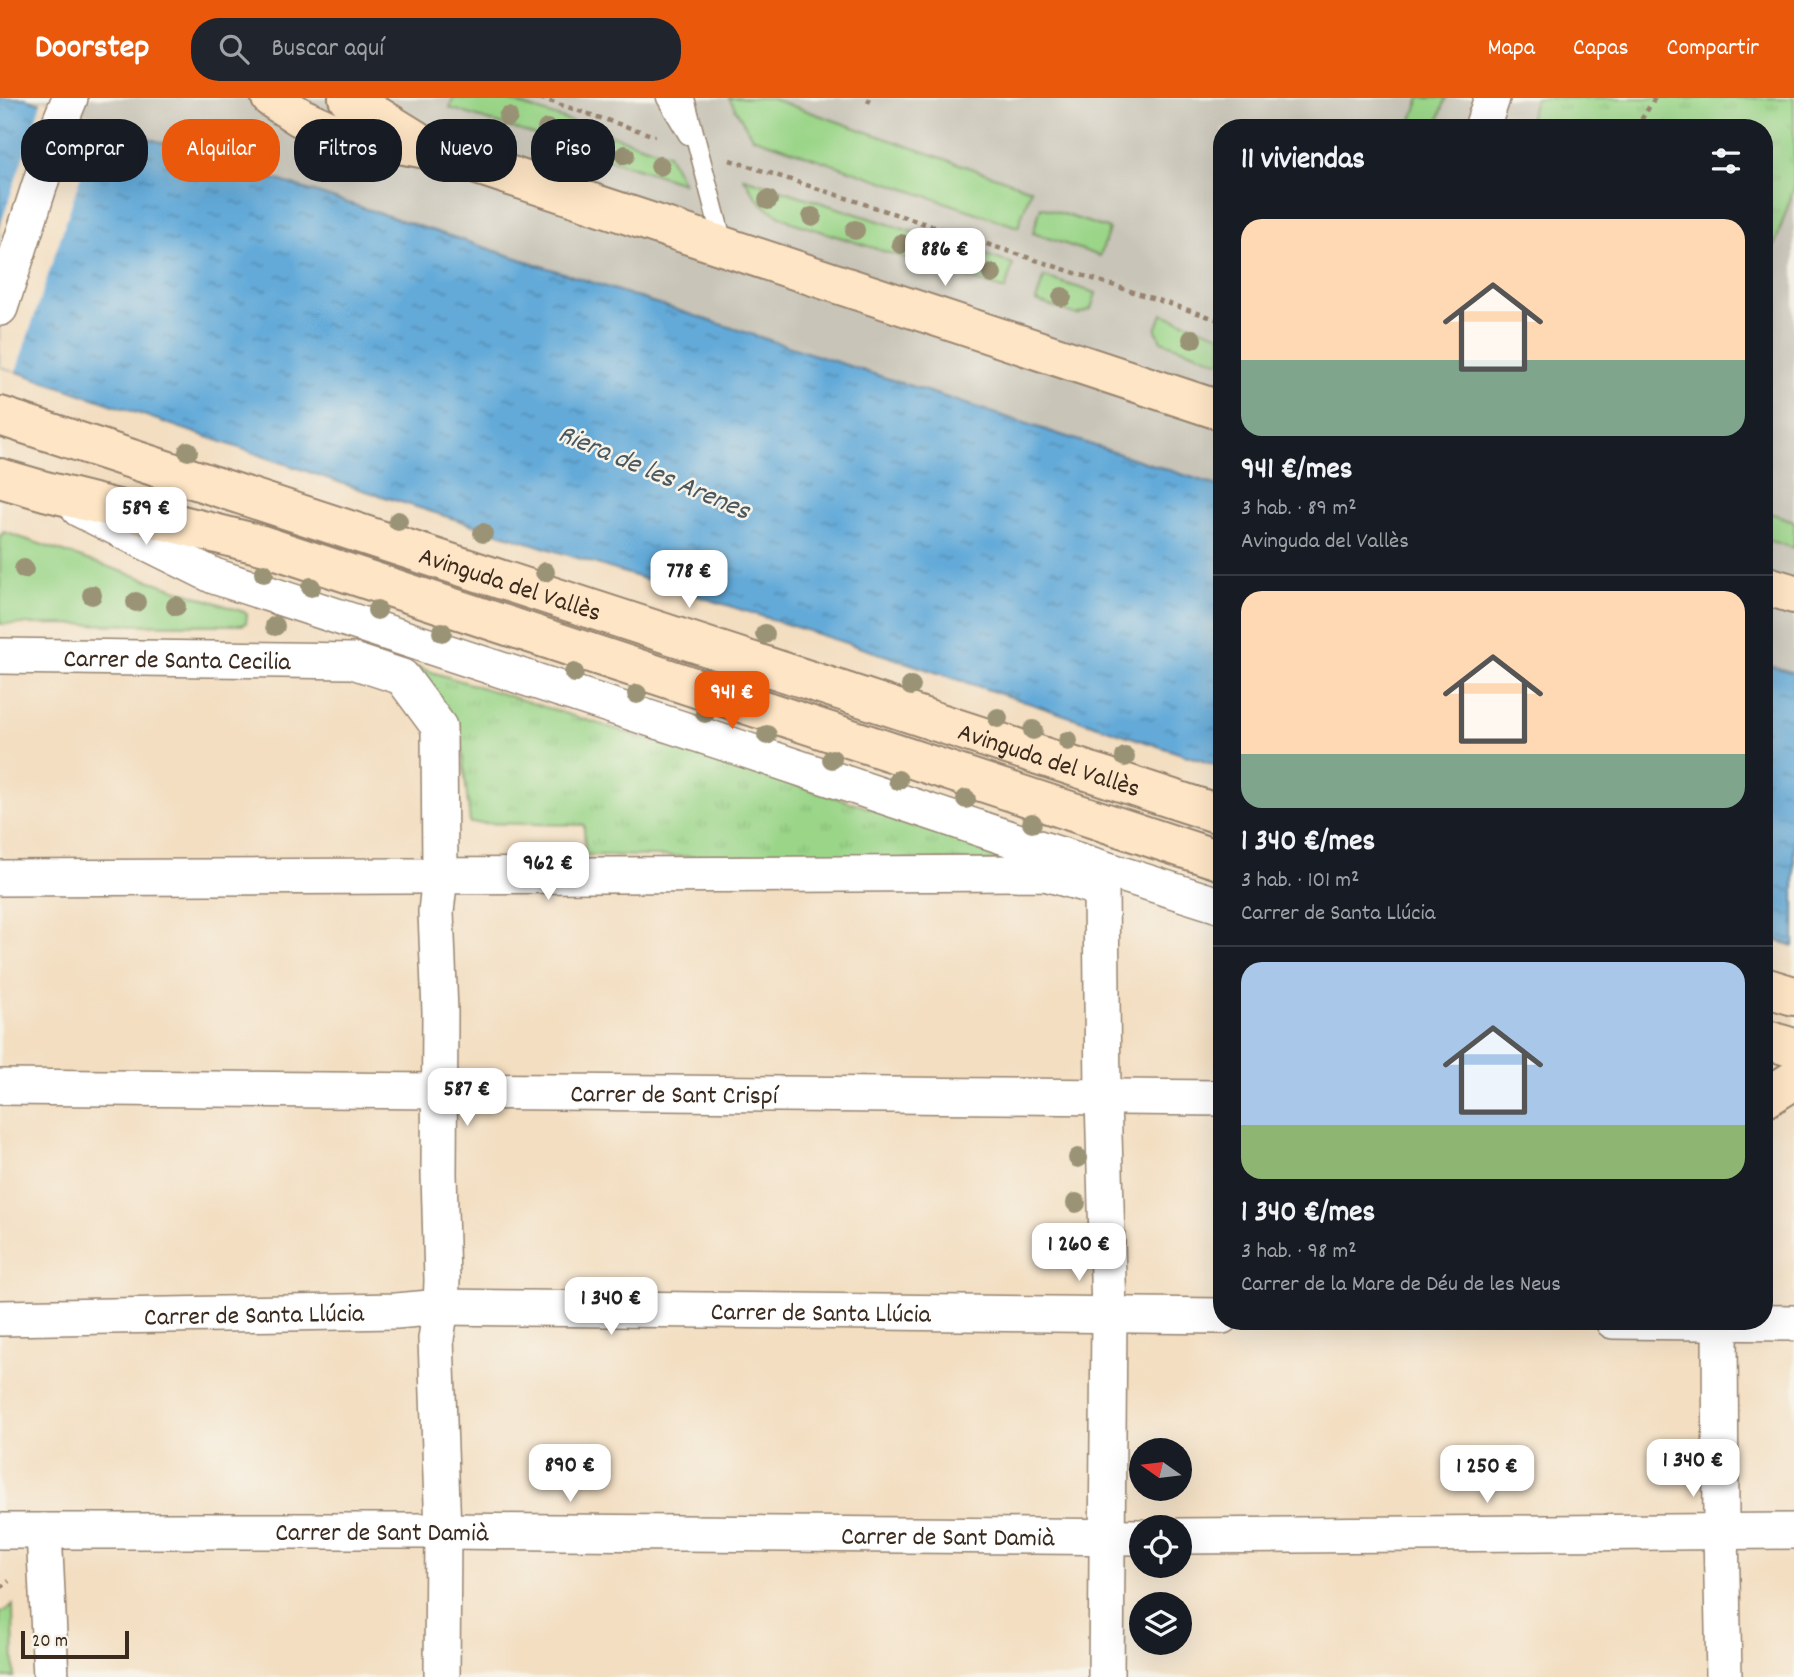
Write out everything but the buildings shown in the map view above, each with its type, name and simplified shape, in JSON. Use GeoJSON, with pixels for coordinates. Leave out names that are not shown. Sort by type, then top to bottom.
{"type":"FeatureCollection","features":[{"type":"Feature","properties":{"kind":"main road"},"geometry":{"type":"LineString","coordinates":[[271,98],[300,117],[333,132],[416,147]]}},
{"type":"Feature","properties":{"kind":"main road"},"geometry":{"type":"LineString","coordinates":[[348,98],[416,140]]}},
{"type":"Feature","properties":{"kind":"main road"},"geometry":{"type":"LineString","coordinates":[[517,178],[1213,408]]}},
{"type":"Feature","properties":{"kind":"main road","name":"Avinguda del Vallès"},"geometry":{"type":"LineString","coordinates":[[0,416],[1213,812]]}},
{"type":"Feature","properties":{"kind":"main road","name":"Avinguda del Vallès"},"geometry":{"type":"LineString","coordinates":[[0,478],[262,545],[1213,858]]}},
{"type":"Feature","properties":{"kind":"main road"},"geometry":{"type":"LineString","coordinates":[[1773,588],[1794,594]]}},
{"type":"Feature","properties":{"kind":"main road"},"geometry":{"type":"LineString","coordinates":[[1773,990],[1794,996]]}},
{"type":"Feature","properties":{"kind":"main road"},"geometry":{"type":"LineString","coordinates":[[1773,1042],[1794,1048]]}},
{"type":"Feature","properties":{"kind":"main road"},"geometry":{"type":"LineString","coordinates":[[1773,1093],[1794,1080]]}},
{"type":"Feature","properties":{"kind":"street"},"geometry":{"type":"LineString","coordinates":[[1485,119],[1492,98]]}},
{"type":"Feature","properties":{"kind":"street"},"geometry":{"type":"LineString","coordinates":[[0,308],[60,122],[70,99]]}},
{"type":"Feature","properties":{"kind":"street","name":"Avinguda del Vallès"},"geometry":{"type":"LineString","coordinates":[[45,491],[214,576],[734,746],[1023,844],[1213,903]]}},
{"type":"Feature","properties":{"kind":"street","name":"Carrer de Santa Cecilia"},"geometry":{"type":"LineString","coordinates":[[0,656],[353,662],[402,677],[439,727],[440,875],[436,912],[440,1012],[441,1307],[436,1339],[443,1531],[442,1677]]}},
{"type":"Feature","properties":{"kind":"street"},"geometry":{"type":"LineString","coordinates":[[0,878],[1045,873],[1101,889],[1109,1314],[1106,1489],[1125,1537],[1106,1677]]}},
{"type":"Feature","properties":{"kind":"street","name":"Carrer de Sant Crispí"},"geometry":{"type":"LineString","coordinates":[[0,1087],[1213,1098]]}},
{"type":"Feature","properties":{"kind":"street","name":"Carrer de Santa Llúcia"},"geometry":{"type":"LineString","coordinates":[[0,1318],[396,1311],[441,1307],[1213,1316]]}},
{"type":"Feature","properties":{"kind":"street"},"geometry":{"type":"LineString","coordinates":[[1773,1323],[1794,1323]]}},
{"type":"Feature","properties":{"kind":"street"},"geometry":{"type":"LineString","coordinates":[[1720,1330],[1724,1677]]}},
{"type":"Feature","properties":{"kind":"street","name":"Carrer de Sant Damià"},"geometry":{"type":"LineString","coordinates":[[0,1531],[443,1531],[1125,1537]]}},
{"type":"Feature","properties":{"kind":"street"},"geometry":{"type":"LineString","coordinates":[[44,1531],[51,1677]]}},
{"type":"Feature","properties":{"kind":"street"},"geometry":{"type":"LineString","coordinates":[[1192,1536],[1794,1531]]}},
{"type":"Feature","properties":{"kind":"lane"},"geometry":{"type":"LineString","coordinates":[[666,98],[697,149]]}},
{"type":"Feature","properties":{"kind":"lane"},"geometry":{"type":"LineString","coordinates":[[685,98],[724,247]]}},
{"type":"Feature","properties":{"kind":"path"},"geometry":{"type":"LineString","coordinates":[[541,98],[1213,318]]}},
{"type":"Feature","properties":{"kind":"path"},"geometry":{"type":"LineString","coordinates":[[1642,119],[1655,98]]}},
{"type":"Feature","properties":{"kind":"path"},"geometry":{"type":"LineString","coordinates":[[0,1588],[9,1581]]}},
{"type":"Feature","properties":{"kind":"shaded area"},"geometry":{"type":"Polygon","coordinates":[[[0,98],[1794,98],[1794,874],[1773,867],[1773,119],[1213,119],[1213,654],[183,182],[280,182],[280,119],[162,119],[162,172],[148,166],[148,119],[46,119],[0,98]]]}},
{"type":"Feature","properties":{"kind":"green space"},"geometry":{"type":"Polygon","coordinates":[[[453,98],[501,98],[564,119],[531,119],[531,134],[517,130],[517,119],[484,119],[450,108],[453,98]]]}},
{"type":"Feature","properties":{"kind":"green space"},"geometry":{"type":"Polygon","coordinates":[[[729,98],[770,98],[1031,189],[1018,227],[752,137],[729,98]]]}},
{"type":"Feature","properties":{"kind":"green space"},"geometry":{"type":"Polygon","coordinates":[[[1420,98],[1446,98],[1439,119],[1412,119],[1420,98]]]}},
{"type":"Feature","properties":{"kind":"green space"},"geometry":{"type":"Polygon","coordinates":[[[1536,98],[1794,98],[1794,188],[1773,250],[1773,119],[1529,119],[1536,98]]]}},
{"type":"Feature","properties":{"kind":"green space"},"geometry":{"type":"Polygon","coordinates":[[[615,136],[668,154],[683,183],[615,161],[615,136]]]}},
{"type":"Feature","properties":{"kind":"green space"},"geometry":{"type":"Polygon","coordinates":[[[744,178],[1013,264],[1005,290],[792,222],[763,204],[744,178]]]}},
{"type":"Feature","properties":{"kind":"green space"},"geometry":{"type":"Polygon","coordinates":[[[1041,207],[1109,229],[1100,256],[1033,233],[1041,207]]]}},
{"type":"Feature","properties":{"kind":"green space"},"geometry":{"type":"Polygon","coordinates":[[[1044,277],[1096,293],[1091,309],[1077,315],[1036,301],[1044,277]]]}},
{"type":"Feature","properties":{"kind":"green space"},"geometry":{"type":"Polygon","coordinates":[[[1162,314],[1213,332],[1213,359],[1161,341],[1156,330],[1162,314]]]}},
{"type":"Feature","properties":{"kind":"green space"},"geometry":{"type":"Polygon","coordinates":[[[1773,514],[1794,521],[1794,548],[1773,542],[1773,514]]]}},
{"type":"Feature","properties":{"kind":"green space"},"geometry":{"type":"Polygon","coordinates":[[[4,532],[244,612],[247,614],[246,623],[0,624],[0,536],[4,532]]]}},
{"type":"Feature","properties":{"kind":"green space"},"geometry":{"type":"Polygon","coordinates":[[[403,663],[1043,862],[585,855],[584,825],[470,823],[459,724],[403,663]]]}},
{"type":"Feature","properties":{"kind":"green space"},"geometry":{"type":"Polygon","coordinates":[[[13,1605],[14,1677],[0,1677],[0,1614],[13,1605]]]}},
{"type":"Feature","properties":{"kind":"water","name":"Riera de les Arenes"},"geometry":{"type":"Polygon","coordinates":[[[0,98],[25,98],[90,119],[21,119],[21,182],[148,182],[148,138],[162,143],[162,182],[280,181],[1213,484],[1213,764],[884,655],[350,486],[0,366],[0,98]]]}},
{"type":"Feature","properties":{"kind":"water"},"geometry":{"type":"Polygon","coordinates":[[[1773,667],[1794,673],[1794,946],[1773,940],[1773,667]]]}},
{"type":"Feature","properties":{"kind":"pier"},"geometry":{"type":"Polygon","coordinates":[[[42,100],[100,118],[100,119],[36,119],[42,100]]]}},
{"type":"Feature","properties":{"kind":"pier"},"geometry":{"type":"Polygon","coordinates":[[[21,164],[21,182],[79,182],[16,372],[0,366],[0,227],[21,164]]]}}]}
